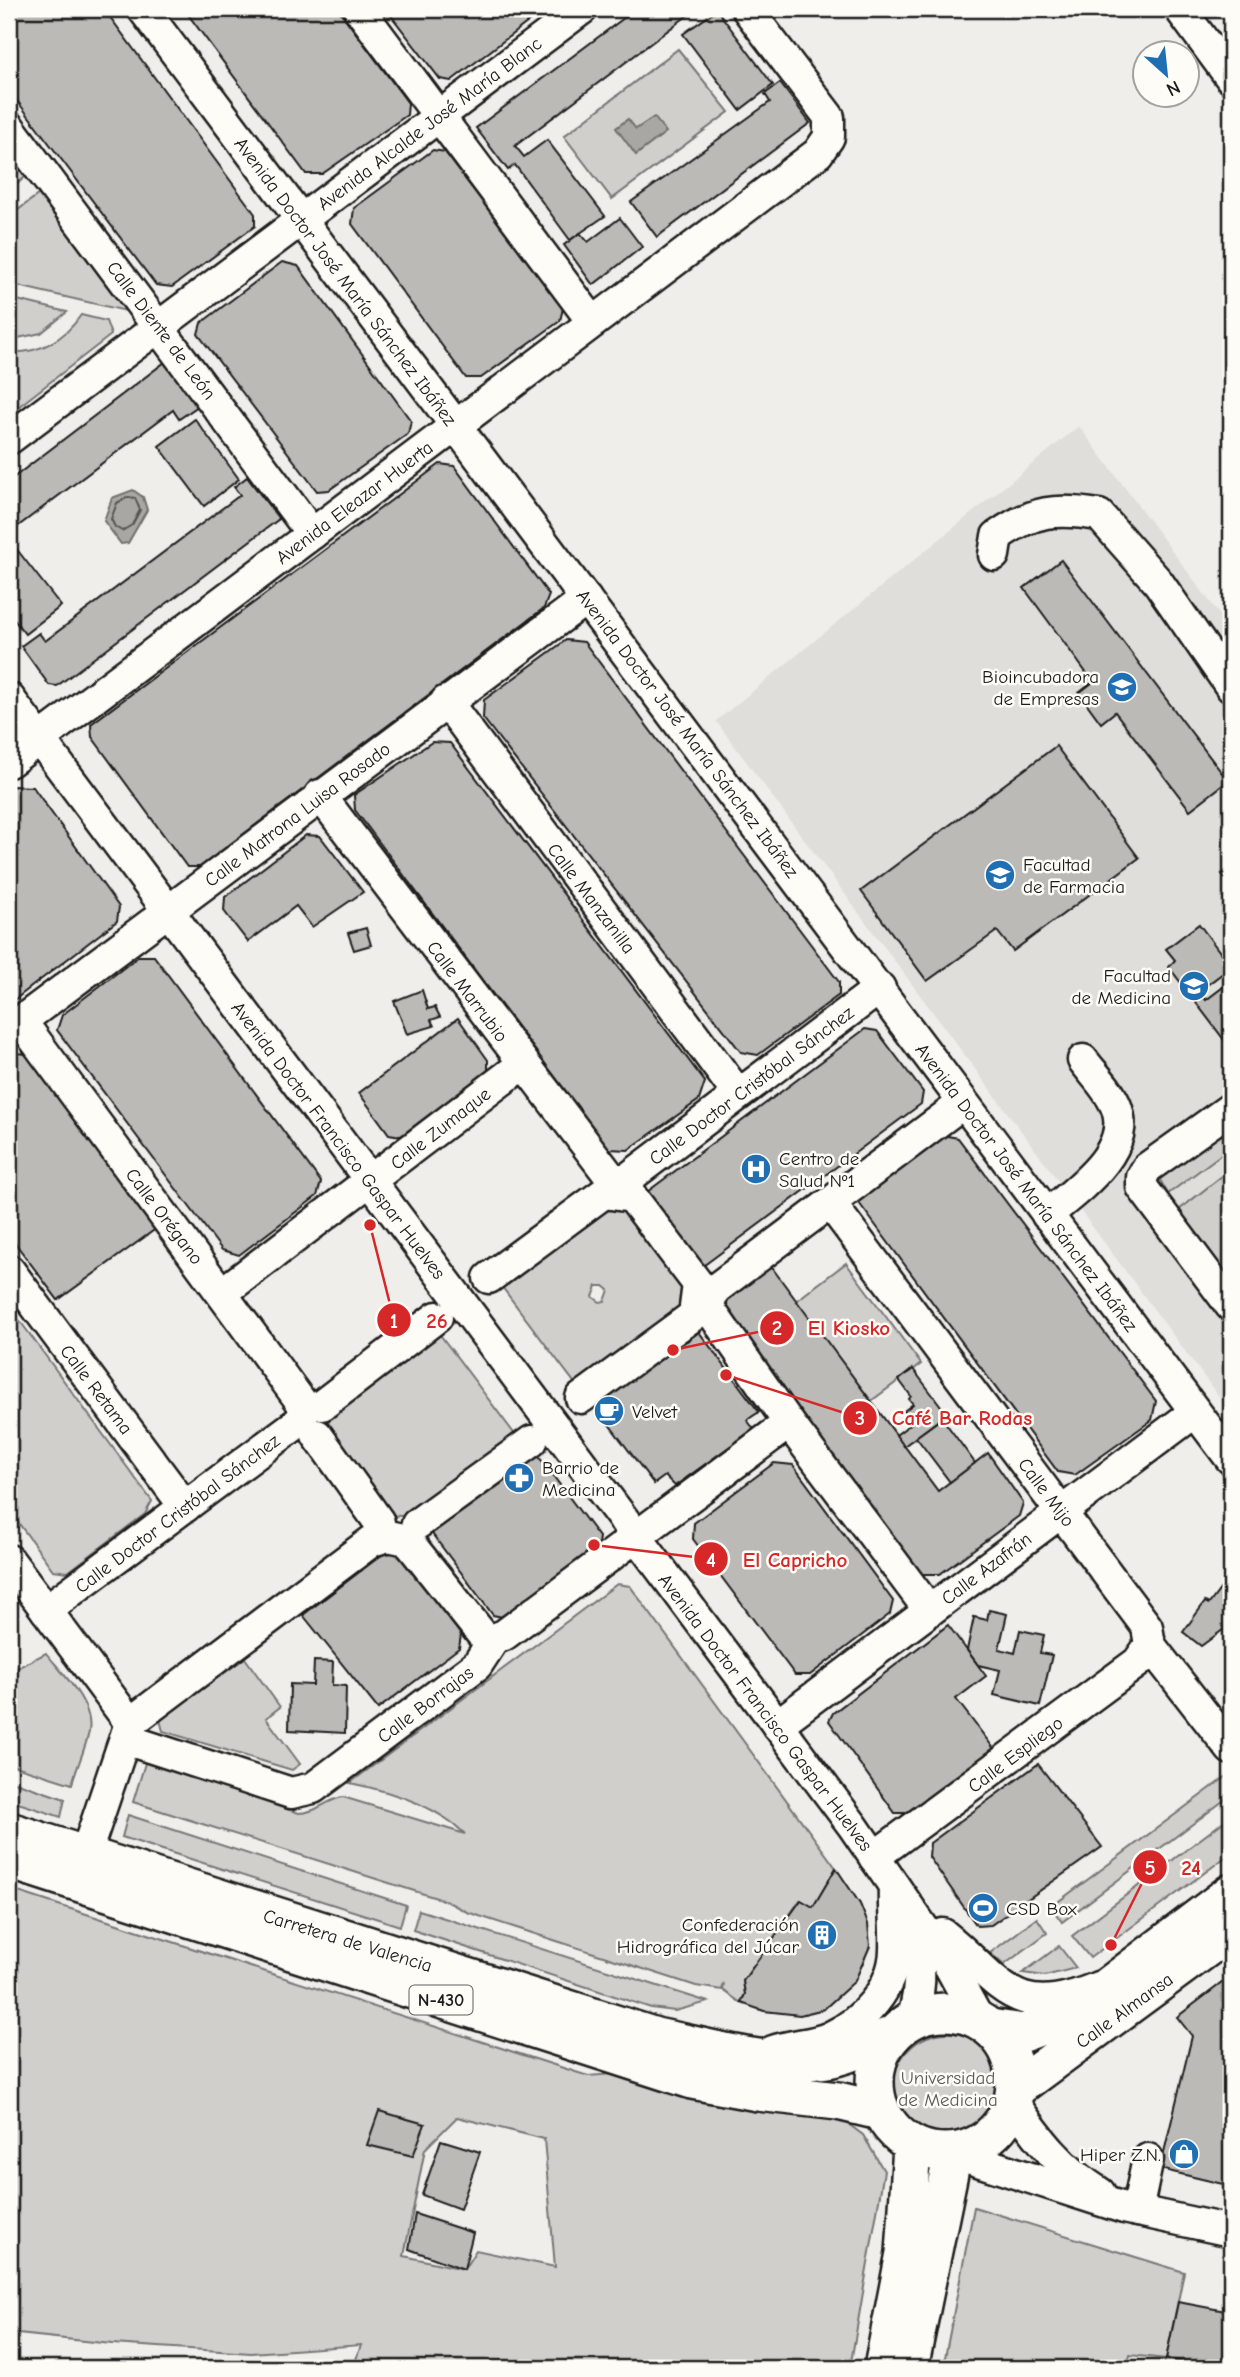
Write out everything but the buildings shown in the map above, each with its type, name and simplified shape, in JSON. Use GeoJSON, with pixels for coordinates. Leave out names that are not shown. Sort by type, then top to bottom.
{"type":"FeatureCollection","features":[{"type":"Feature","properties":{"kind":"main road","name":"Carretera de Valencia"},"geometry":{"type":"LineString","coordinates":[[9,1831],[656,2037],[760,2057],[833,2057],[902,2027]]}},
{"type":"Feature","properties":{"kind":"main road","name":"Carretera de Valencia"},"geometry":{"type":"LineString","coordinates":[[9,1860],[692,2080],[758,2092],[838,2101],[880,2111]]}},
{"type":"Feature","properties":{"kind":"main road","name":"Calle Almansa"},"geometry":{"type":"LineString","coordinates":[[984,2024],[1023,2033],[1069,2017],[1231,1893]]}},
{"type":"Feature","properties":{"kind":"main road","name":"Calle Almansa"},"geometry":{"type":"LineString","coordinates":[[1014,2095],[1231,1930]]}},
{"type":"Feature","properties":{"kind":"main road"},"geometry":{"type":"LineString","coordinates":[[957,2012],[984,2024],[1010,2055],[1014,2095],[999,2127],[977,2146],[953,2153],[935,2153],[912,2146],[893,2131],[880,2111],[874,2085],[878,2058],[902,2027],[934,2013],[957,2012]]}},
{"type":"Feature","properties":{"kind":"main road"},"geometry":{"type":"LineString","coordinates":[[883,2368],[905,2253],[912,2146]]}},
{"type":"Feature","properties":{"kind":"main road"},"geometry":{"type":"LineString","coordinates":[[909,2368],[953,2153]]}},
{"type":"Feature","properties":{"kind":"street","name":"Avenida Doctor José María Sánchez Ibáñez"},"geometry":{"type":"LineString","coordinates":[[143,9],[1231,1459]]}},
{"type":"Feature","properties":{"kind":"street"},"geometry":{"type":"LineString","coordinates":[[359,9],[592,321]]}},
{"type":"Feature","properties":{"kind":"street","name":"Avenida Alcalde José María Blanc"},"geometry":{"type":"LineString","coordinates":[[9,439],[582,9]]}},
{"type":"Feature","properties":{"kind":"street","name":"Avenida Eleazar Huerta"},"geometry":{"type":"LineString","coordinates":[[9,762],[818,153],[829,137],[829,117],[747,9]]}},
{"type":"Feature","properties":{"kind":"street"},"geometry":{"type":"LineString","coordinates":[[1180,9],[1231,78]]}},
{"type":"Feature","properties":{"kind":"street","name":"Calle Diente de León"},"geometry":{"type":"LineString","coordinates":[[9,127],[312,534]]}},
{"type":"Feature","properties":{"kind":"street"},"geometry":{"type":"LineString","coordinates":[[994,555],[998,536],[1023,518],[1062,509],[1100,515],[1158,582],[1231,687]]}},
{"type":"Feature","properties":{"kind":"street","name":"Calle Matrona Luisa Rosado"},"geometry":{"type":"LineString","coordinates":[[15,1026],[320,795],[586,599]]}},
{"type":"Feature","properties":{"kind":"street","name":"Avenida Doctor Francisco Gaspar Huelves"},"geometry":{"type":"LineString","coordinates":[[9,698],[777,1725],[901,1895],[950,1967],[984,2024]]}},
{"type":"Feature","properties":{"kind":"street","name":"Calle Manzanilla"},"geometry":{"type":"LineString","coordinates":[[446,701],[738,1094]]}},
{"type":"Feature","properties":{"kind":"street","name":"Calle Marrubio"},"geometry":{"type":"LineString","coordinates":[[320,795],[606,1175],[632,1197],[698,1284],[701,1306],[929,1610]]}},
{"type":"Feature","properties":{"kind":"street","name":"Calle Doctor Cristóbal Sánchez"},"geometry":{"type":"LineString","coordinates":[[489,1278],[604,1193],[620,1188],[627,1179],[880,988]]}},
{"type":"Feature","properties":{"kind":"street","name":"Calle Orégano"},"geometry":{"type":"LineString","coordinates":[[15,1026],[222,1293],[314,1417],[379,1522]]}},
{"type":"Feature","properties":{"kind":"street"},"geometry":{"type":"LineString","coordinates":[[1047,1215],[1092,1174],[1117,1142],[1117,1108],[1083,1060]]}},
{"type":"Feature","properties":{"kind":"street","name":"Calle Zumaque"},"geometry":{"type":"LineString","coordinates":[[222,1293],[523,1064]]}},
{"type":"Feature","properties":{"kind":"street"},"geometry":{"type":"LineString","coordinates":[[581,1398],[694,1315],[715,1290],[963,1103]]}},
{"type":"Feature","properties":{"kind":"street"},"geometry":{"type":"LineString","coordinates":[[1231,1108],[1147,1168],[1142,1177],[1142,1187],[1231,1306]]}},
{"type":"Feature","properties":{"kind":"street","name":"Calle Mijo"},"geometry":{"type":"LineString","coordinates":[[831,1204],[1062,1511],[1147,1627],[1150,1645],[1231,1749]]}},
{"type":"Feature","properties":{"kind":"street","name":"Calle Retama"},"geometry":{"type":"LineString","coordinates":[[9,1270],[185,1507]]}},
{"type":"Feature","properties":{"kind":"street","name":"Calle Doctor Cristóbal Sánchez"},"geometry":{"type":"LineString","coordinates":[[46,1610],[300,1421],[314,1417],[437,1317]]}},
{"type":"Feature","properties":{"kind":"street","name":"Calle Azafrán"},"geometry":{"type":"LineString","coordinates":[[777,1725],[1195,1412]]}},
{"type":"Feature","properties":{"kind":"street","name":"Calle Borrajas"},"geometry":{"type":"LineString","coordinates":[[128,1731],[291,1793],[313,1788],[477,1665],[494,1639],[504,1635],[789,1423]]}},
{"type":"Feature","properties":{"kind":"street"},"geometry":{"type":"LineString","coordinates":[[85,1856],[128,1731],[372,1541],[412,1532],[532,1441]]}},
{"type":"Feature","properties":{"kind":"street"},"geometry":{"type":"LineString","coordinates":[[412,1532],[484,1637],[494,1639]]}},
{"type":"Feature","properties":{"kind":"street"},"geometry":{"type":"LineString","coordinates":[[9,1560],[128,1731]]}},
{"type":"Feature","properties":{"kind":"street","name":"Calle Espliego"},"geometry":{"type":"LineString","coordinates":[[874,1857],[1138,1662],[1150,1645]]}},
{"type":"Feature","properties":{"kind":"street"},"geometry":{"type":"LineString","coordinates":[[760,2057],[776,2049],[829,2038],[858,2021],[876,2001],[888,1980],[895,1952],[901,1895]]}},
{"type":"Feature","properties":{"kind":"street","name":"Avenida Doctor Francisco Gaspar Huelves"},"geometry":{"type":"LineString","coordinates":[[901,1895],[919,1954],[922,1990],[902,2027]]}},
{"type":"Feature","properties":{"kind":"street","name":"Calle Almansa"},"geometry":{"type":"LineString","coordinates":[[901,1895],[998,1986],[1023,1998],[1053,2002],[1078,1995],[1126,1973]]}},
{"type":"Feature","properties":{"kind":"street"},"geometry":{"type":"LineString","coordinates":[[1014,2095],[1045,2148],[1077,2179],[1130,2210]]}},
{"type":"Feature","properties":{"kind":"street"},"geometry":{"type":"LineString","coordinates":[[953,2153],[1130,2210],[1231,2231]]}},
{"type":"Feature","properties":{"kind":"street"},"geometry":{"type":"LineString","coordinates":[[1130,2210],[1148,2159]]}},
{"type":"Feature","properties":{"kind":"shaded area"},"geometry":{"type":"Polygon","coordinates":[[[1079,426],[1231,630],[1231,1413],[716,721],[1079,426]]]}},
{"type":"Feature","properties":{"kind":"green space"},"geometry":{"type":"Polygon","coordinates":[[[678,49],[729,112],[612,199],[564,136],[678,49]]]}},
{"type":"Feature","properties":{"kind":"green space"},"geometry":{"type":"Polygon","coordinates":[[[9,155],[25,177],[9,191],[9,155]]]}},
{"type":"Feature","properties":{"kind":"green space"},"geometry":{"type":"Polygon","coordinates":[[[39,194],[126,311],[9,284],[9,217],[39,194]]]}},
{"type":"Feature","properties":{"kind":"green space"},"geometry":{"type":"Polygon","coordinates":[[[9,298],[67,312],[41,333],[9,340],[9,298]]]}},
{"type":"Feature","properties":{"kind":"green space"},"geometry":{"type":"Polygon","coordinates":[[[81,315],[106,321],[111,335],[9,414],[9,352],[31,351],[50,344],[67,332],[81,315]]]}},
{"type":"Feature","properties":{"kind":"green space"},"geometry":{"type":"Polygon","coordinates":[[[1231,1123],[1231,1147],[1168,1194],[1159,1178],[1231,1123]]]}},
{"type":"Feature","properties":{"kind":"green space"},"geometry":{"type":"Polygon","coordinates":[[[1222,1176],[1231,1188],[1231,1279],[1179,1210],[1222,1176]]]}},
{"type":"Feature","properties":{"kind":"green space"},"geometry":{"type":"Polygon","coordinates":[[[601,1202],[635,1211],[693,1288],[684,1318],[583,1394],[496,1279],[601,1202]],[[597,1286],[593,1297],[600,1302],[605,1301],[609,1290],[604,1286],[597,1286]]]}},
{"type":"Feature","properties":{"kind":"green space"},"geometry":{"type":"Polygon","coordinates":[[[846,1263],[921,1364],[871,1401],[796,1301],[846,1263]]]}},
{"type":"Feature","properties":{"kind":"green space"},"geometry":{"type":"Polygon","coordinates":[[[9,1306],[152,1501],[145,1514],[68,1572],[53,1570],[9,1510],[9,1306]]]}},
{"type":"Feature","properties":{"kind":"green space"},"geometry":{"type":"Polygon","coordinates":[[[435,1328],[519,1440],[421,1517],[383,1515],[328,1439],[329,1417],[435,1328]]]}},
{"type":"Feature","properties":{"kind":"green space"},"geometry":{"type":"Polygon","coordinates":[[[617,1584],[630,1586],[836,1868],[813,1907],[800,1900],[743,1981],[745,1994],[741,2003],[723,1990],[724,1983],[722,1990],[696,1986],[467,1912],[446,1901],[133,1802],[146,1760],[299,1813],[311,1811],[343,1797],[465,1834],[426,1807],[381,1790],[350,1783],[617,1584]]]}},
{"type":"Feature","properties":{"kind":"green space"},"geometry":{"type":"Polygon","coordinates":[[[46,1653],[68,1679],[87,1710],[89,1732],[72,1784],[9,1764],[9,1672],[46,1653]]]}},
{"type":"Feature","properties":{"kind":"green space"},"geometry":{"type":"Polygon","coordinates":[[[245,1658],[280,1707],[266,1718],[300,1764],[292,1770],[163,1731],[160,1720],[245,1658]]]}},
{"type":"Feature","properties":{"kind":"green space"},"geometry":{"type":"Polygon","coordinates":[[[1231,1773],[1231,1795],[1062,1922],[1051,1907],[1231,1773]]]}},
{"type":"Feature","properties":{"kind":"green space"},"geometry":{"type":"Polygon","coordinates":[[[9,1780],[65,1799],[61,1817],[9,1800],[9,1780]]]}},
{"type":"Feature","properties":{"kind":"green space"},"geometry":{"type":"Polygon","coordinates":[[[128,1815],[406,1905],[400,1926],[122,1837],[128,1815]]]}},
{"type":"Feature","properties":{"kind":"green space"},"geometry":{"type":"Polygon","coordinates":[[[1231,1816],[1231,1853],[1090,1958],[1072,1936],[1231,1816]]]}},
{"type":"Feature","properties":{"kind":"green space"},"geometry":{"type":"Polygon","coordinates":[[[9,1889],[588,2076],[625,2073],[836,2115],[863,2135],[884,2171],[850,2368],[353,2368],[361,2345],[251,2353],[112,2344],[9,2333],[9,1889]],[[457,2117],[425,2149],[404,2256],[464,2269],[476,2250],[555,2267],[544,2139],[457,2117]]]}},
{"type":"Feature","properties":{"kind":"green space"},"geometry":{"type":"Polygon","coordinates":[[[419,1910],[708,2002],[675,2011],[651,2008],[413,1930],[419,1910]]]}},
{"type":"Feature","properties":{"kind":"green space"},"geometry":{"type":"Polygon","coordinates":[[[1037,1918],[1047,1933],[1004,1965],[990,1953],[1037,1918]]]}},
{"type":"Feature","properties":{"kind":"green space"},"geometry":{"type":"Polygon","coordinates":[[[1059,1946],[1076,1968],[1045,1976],[1023,1973],[1059,1946]]]}},
{"type":"Feature","properties":{"kind":"green space","name":"Universidad de Medicina"},"geometry":{"type":"Polygon","coordinates":[[[948,2033],[969,2037],[987,2049],[999,2067],[1003,2088],[999,2109],[987,2127],[969,2139],[948,2143],[927,2139],[909,2127],[897,2109],[893,2088],[897,2067],[909,2049],[927,2037],[948,2033]]]}},
{"type":"Feature","properties":{"kind":"green space"},"geometry":{"type":"Polygon","coordinates":[[[974,2207],[1184,2272],[1166,2359],[1208,2368],[1164,2368],[1165,2359],[1130,2355],[1127,2368],[943,2368],[974,2207]]]}},
{"type":"Feature","properties":{"kind":"water"},"geometry":{"type":"Polygon","coordinates":[[[654,117],[666,132],[636,155],[616,128],[628,119],[636,129],[654,117]]]}},
{"type":"Feature","properties":{"kind":"water"},"geometry":{"type":"Polygon","coordinates":[[[133,490],[143,497],[147,510],[128,543],[121,544],[104,521],[112,498],[133,490]]]}},
{"type":"Feature","properties":{"kind":"place","name":"Bioincubadora de Empresas"},"geometry":{"type":"Point","coordinates":[1122,687]}},
{"type":"Feature","properties":{"kind":"place","name":"Facultad de Farmacia"},"geometry":{"type":"Point","coordinates":[1000,875]}},
{"type":"Feature","properties":{"kind":"place","name":"Facultad de Medicina"},"geometry":{"type":"Point","coordinates":[1194,986]}},
{"type":"Feature","properties":{"kind":"place","name":"Centro de Salud Nº1"},"geometry":{"type":"Point","coordinates":[756,1169]}},
{"type":"Feature","properties":{"kind":"place","name":"26"},"geometry":{"type":"Point","coordinates":[370,1225]}},
{"type":"Feature","properties":{"kind":"place","name":"El Kiosko"},"geometry":{"type":"Point","coordinates":[673,1350]}},
{"type":"Feature","properties":{"kind":"place","name":"Café Bar Rodas"},"geometry":{"type":"Point","coordinates":[726,1375]}},
{"type":"Feature","properties":{"kind":"place","name":"Velvet"},"geometry":{"type":"Point","coordinates":[609,1411]}},
{"type":"Feature","properties":{"kind":"place","name":"Barrio de Medicina"},"geometry":{"type":"Point","coordinates":[519,1478]}},
{"type":"Feature","properties":{"kind":"place","name":"El Capricho"},"geometry":{"type":"Point","coordinates":[594,1545]}},
{"type":"Feature","properties":{"kind":"place","name":"CSD Box"},"geometry":{"type":"Point","coordinates":[983,1908]}},
{"type":"Feature","properties":{"kind":"place","name":"Confederación Hidrográfica del Júcar"},"geometry":{"type":"Point","coordinates":[822,1935]}},
{"type":"Feature","properties":{"kind":"place","name":"24"},"geometry":{"type":"Point","coordinates":[1111,1945]}},
{"type":"Feature","properties":{"kind":"place","name":"Hiper Z.N."},"geometry":{"type":"Point","coordinates":[1184,2154]}}]}
